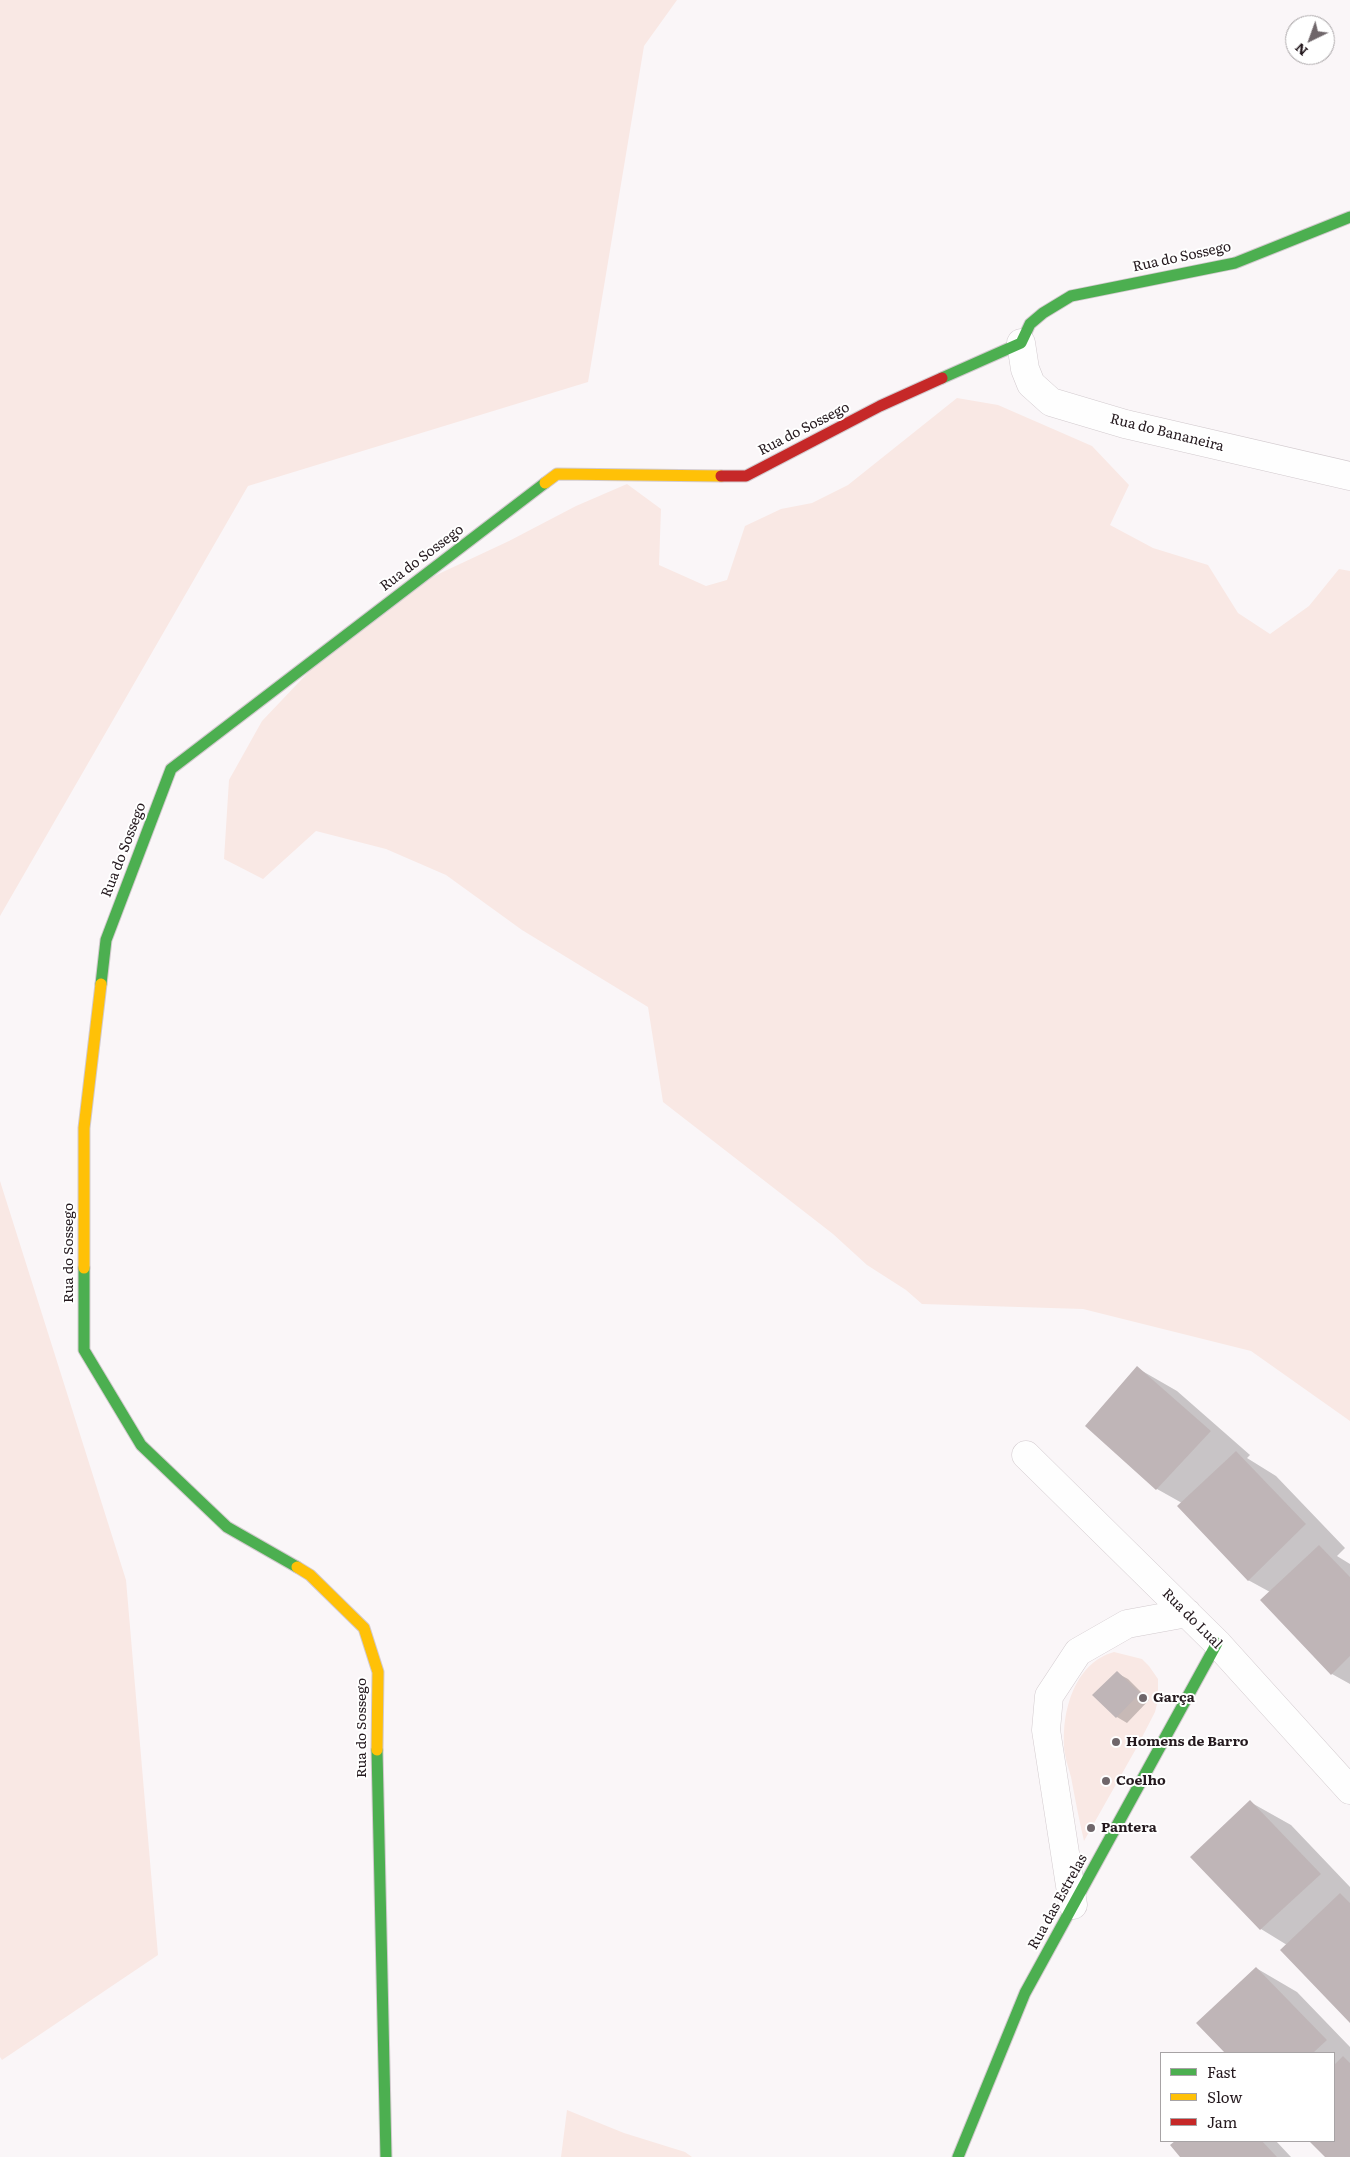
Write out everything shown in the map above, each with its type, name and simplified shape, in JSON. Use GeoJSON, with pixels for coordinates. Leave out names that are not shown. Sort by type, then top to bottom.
{"type":"FeatureCollection","features":[{"type":"Feature","properties":{"kind":"street","name":"Rua do Sossego"},"geometry":{"type":"LineString","coordinates":[[386,2157],[376,1754],[378,1672],[364,1628],[310,1575],[227,1527],[141,1445],[84,1350],[84,1128],[106,940],[171,769],[557,474],[746,476],[880,406],[1021,344],[1030,324],[1043,313],[1071,296],[1235,263],[1350,217]]}},
{"type":"Feature","properties":{"kind":"street","name":"Rua do Bananeira"},"geometry":{"type":"LineString","coordinates":[[1021,344],[1025,369],[1031,384],[1051,402],[1125,424],[1350,476]]}},
{"type":"Feature","properties":{"kind":"street","name":"Rua do Lual"},"geometry":{"type":"LineString","coordinates":[[1026,1455],[1217,1643],[1350,1790]]}},
{"type":"Feature","properties":{"kind":"street"},"geometry":{"type":"LineString","coordinates":[[1073,1906],[1046,1730],[1049,1696],[1078,1652],[1127,1624],[1187,1613]]}},
{"type":"Feature","properties":{"kind":"street","name":"Rua das Estrelas"},"geometry":{"type":"LineString","coordinates":[[958,2157],[1025,1993],[1217,1643]]}},
{"type":"Feature","properties":{"kind":"shaded area"},"geometry":{"type":"Polygon","coordinates":[[[0,0],[677,0],[644,46],[588,382],[248,486],[0,916],[0,0]]]}},
{"type":"Feature","properties":{"kind":"shaded area"},"geometry":{"type":"Polygon","coordinates":[[[957,398],[998,405],[1092,446],[1129,485],[1110,525],[1153,548],[1208,565],[1238,613],[1270,634],[1309,606],[1339,569],[1350,571],[1350,1421],[1251,1351],[1083,1309],[922,1304],[906,1290],[867,1265],[833,1234],[663,1102],[648,1007],[522,930],[446,875],[386,849],[316,831],[263,879],[224,859],[229,780],[262,721],[338,641],[415,585],[509,541],[576,506],[627,484],[661,509],[659,565],[706,586],[727,580],[745,526],[781,509],[812,503],[848,485],[957,398]]]}},
{"type":"Feature","properties":{"kind":"shaded area"},"geometry":{"type":"Polygon","coordinates":[[[0,1181],[126,1580],[158,1955],[2,2060],[0,2057],[0,1181]]]}},
{"type":"Feature","properties":{"kind":"shaded area"},"geometry":{"type":"Polygon","coordinates":[[[1114,1652],[1142,1659],[1149,1666],[1158,1679],[1158,1700],[1155,1712],[1137,1747],[1084,1841],[1065,1757],[1064,1739],[1067,1708],[1079,1679],[1088,1667],[1100,1658],[1114,1652]]]}},
{"type":"Feature","properties":{"kind":"shaded area"},"geometry":{"type":"Polygon","coordinates":[[[567,2110],[624,2133],[685,2152],[692,2157],[561,2157],[567,2110]]]}},
{"type":"Feature","properties":{"kind":"building"},"geometry":{"type":"Polygon","coordinates":[[[1137,1366],[1211,1431],[1156,1490],[1085,1426],[1137,1366]]]}},
{"type":"Feature","properties":{"kind":"building"},"geometry":{"type":"Polygon","coordinates":[[[1236,1451],[1306,1524],[1248,1581],[1177,1506],[1236,1451]]]}},
{"type":"Feature","properties":{"kind":"building"},"geometry":{"type":"Polygon","coordinates":[[[1319,1545],[1350,1577],[1350,1656],[1331,1675],[1260,1600],[1319,1545]]]}},
{"type":"Feature","properties":{"kind":"building"},"geometry":{"type":"Polygon","coordinates":[[[1117,1671],[1140,1693],[1116,1718],[1092,1695],[1117,1671]]]}},
{"type":"Feature","properties":{"kind":"building"},"geometry":{"type":"Polygon","coordinates":[[[1250,1800],[1321,1874],[1260,1930],[1190,1857],[1250,1800]]]}},
{"type":"Feature","properties":{"kind":"building"},"geometry":{"type":"Polygon","coordinates":[[[1340,1893],[1350,1903],[1350,2023],[1280,1950],[1340,1893]]]}},
{"type":"Feature","properties":{"kind":"building"},"geometry":{"type":"Polygon","coordinates":[[[1256,1967],[1327,2040],[1314,2052],[1224,2052],[1196,2023],[1256,1967]]]}},
{"type":"Feature","properties":{"kind":"building"},"geometry":{"type":"Polygon","coordinates":[[[1343,2056],[1350,2063],[1350,2157],[1325,2157],[1310,2142],[1335,2142],[1335,2064],[1343,2056]]]}},
{"type":"Feature","properties":{"kind":"building"},"geometry":{"type":"Polygon","coordinates":[[[1174,2142],[1263,2142],[1277,2157],[1180,2157],[1170,2145],[1174,2142]]]}},
{"type":"Feature","properties":{"kind":"traffic: fast"},"geometry":{"type":"LineString","coordinates":[[942,378],[1021,343],[1030,324],[1043,313],[1071,296],[1235,263],[1350,217]]}},
{"type":"Feature","properties":{"kind":"traffic: fast"},"geometry":{"type":"LineString","coordinates":[[101,984],[106,940],[171,769],[545,483]]}},
{"type":"Feature","properties":{"kind":"traffic: fast"},"geometry":{"type":"LineString","coordinates":[[84,1268],[84,1350],[141,1445],[227,1527],[297,1567]]}},
{"type":"Feature","properties":{"kind":"traffic: fast"},"geometry":{"type":"LineString","coordinates":[[958,2157],[1025,1993],[1217,1643]]}},
{"type":"Feature","properties":{"kind":"traffic: fast"},"geometry":{"type":"LineString","coordinates":[[377,1750],[386,2157]]}},
{"type":"Feature","properties":{"kind":"traffic: slow"},"geometry":{"type":"LineString","coordinates":[[545,483],[557,474],[721,476]]}},
{"type":"Feature","properties":{"kind":"traffic: slow"},"geometry":{"type":"LineString","coordinates":[[84,1268],[84,1128],[101,984]]}},
{"type":"Feature","properties":{"kind":"traffic: slow"},"geometry":{"type":"LineString","coordinates":[[297,1567],[310,1575],[364,1628],[378,1672],[377,1750]]}},
{"type":"Feature","properties":{"kind":"traffic: jam"},"geometry":{"type":"LineString","coordinates":[[721,476],[746,476],[880,406],[942,378]]}},
{"type":"Feature","properties":{"kind":"place","name":"Garça"},"geometry":{"type":"Point","coordinates":[1143,1698]}},
{"type":"Feature","properties":{"kind":"place","name":"Homens de Barro"},"geometry":{"type":"Point","coordinates":[1116,1742]}},
{"type":"Feature","properties":{"kind":"place","name":"Coelho"},"geometry":{"type":"Point","coordinates":[1106,1781]}},
{"type":"Feature","properties":{"kind":"place","name":"Pantera"},"geometry":{"type":"Point","coordinates":[1091,1828]}}]}
